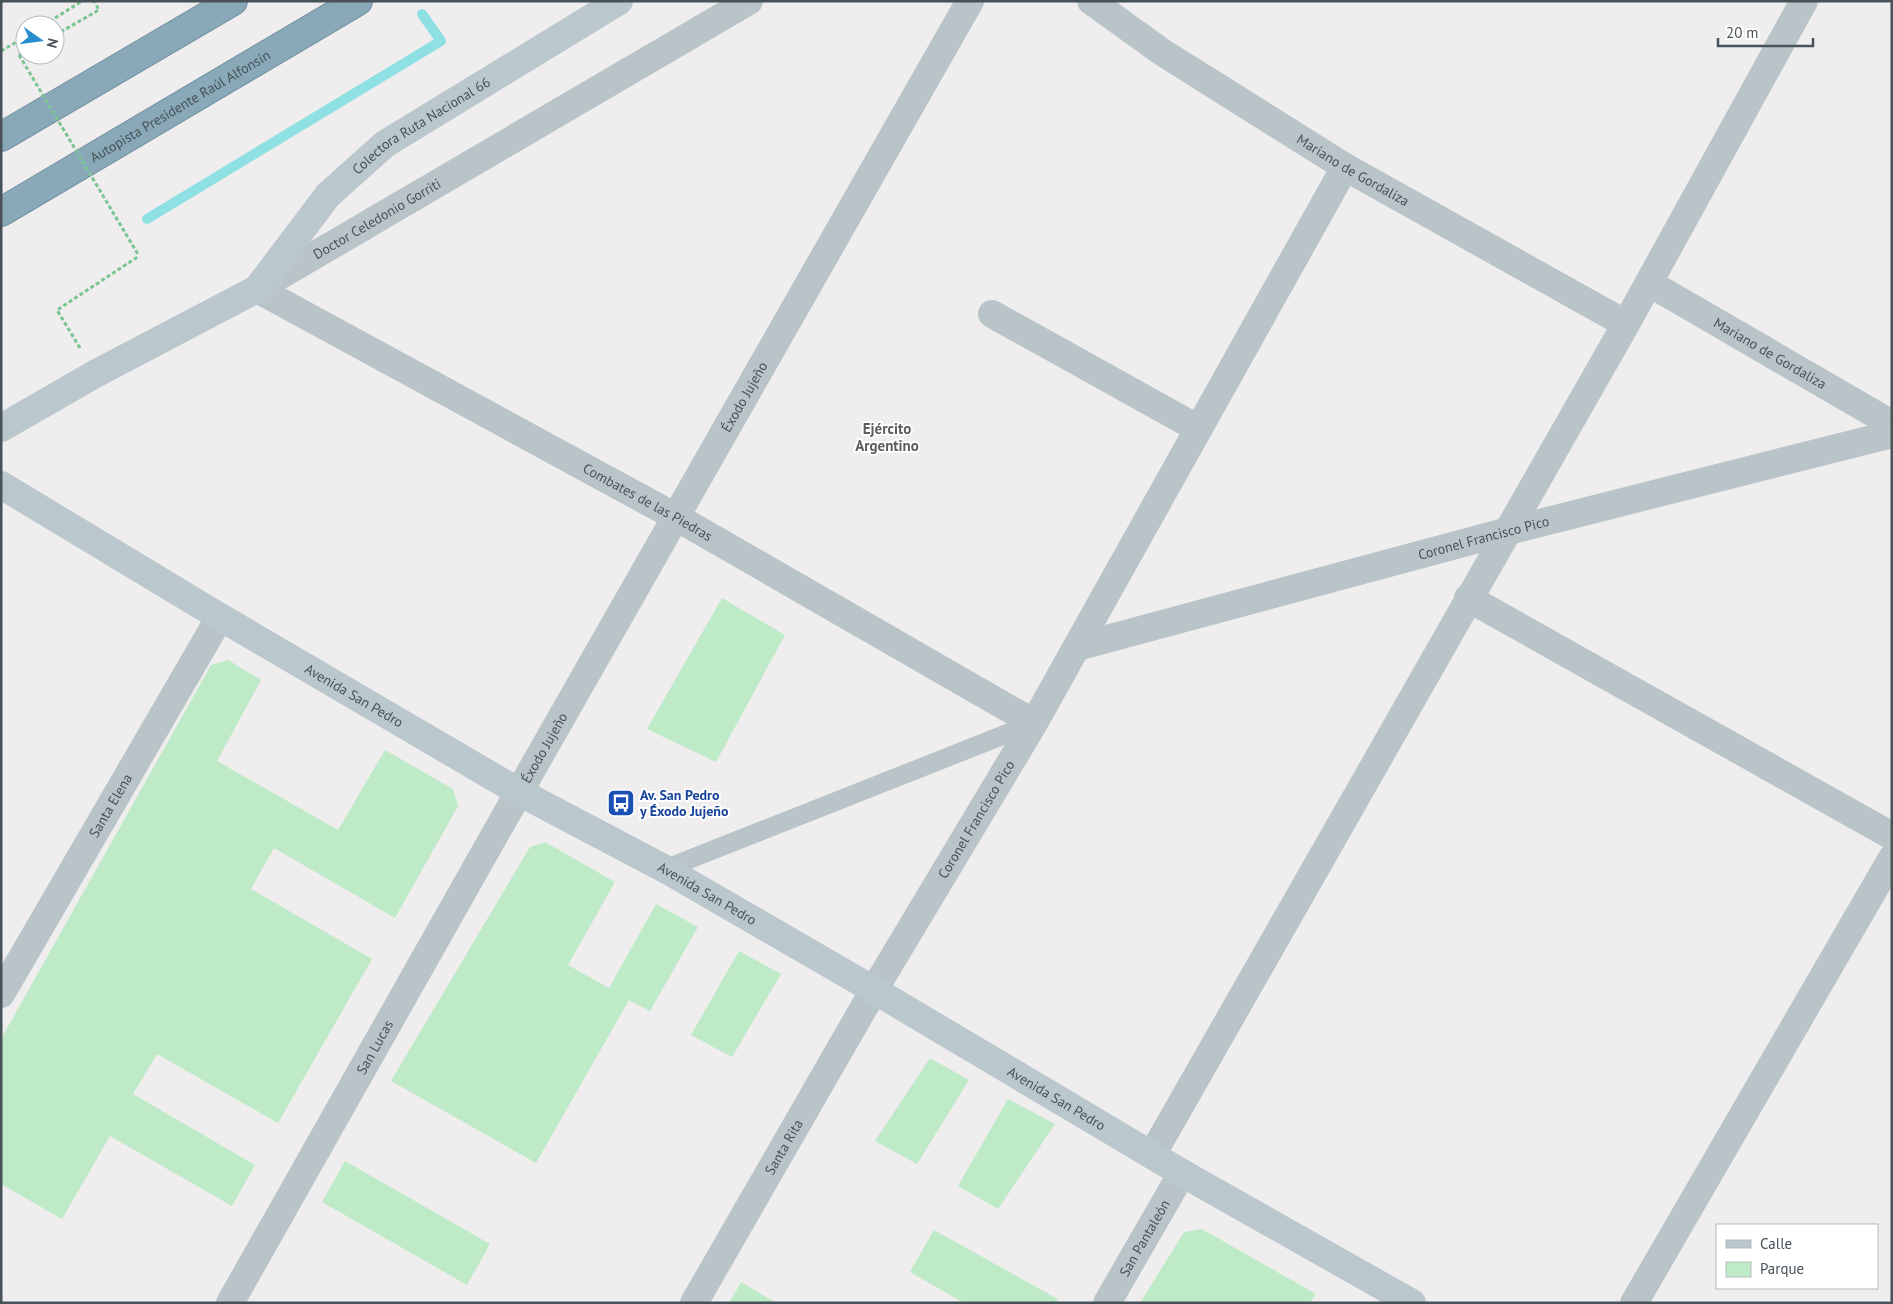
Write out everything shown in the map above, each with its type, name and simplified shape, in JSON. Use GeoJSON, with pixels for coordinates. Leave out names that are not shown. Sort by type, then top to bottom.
{"type":"FeatureCollection","features":[{"type":"Feature","properties":{"kind":"highway"},"geometry":{"type":"LineString","coordinates":[[1,137],[233,1]]}},
{"type":"Feature","properties":{"kind":"highway","name":"Autopista Presidente Raúl Alfonsín"},"geometry":{"type":"LineString","coordinates":[[1,212],[358,1]]}},
{"type":"Feature","properties":{"kind":"highway"},"geometry":{"type":"LineString","coordinates":[[1,233],[28,196]]}},
{"type":"Feature","properties":{"kind":"street","name":"Colectora Ruta Nacional 66"},"geometry":{"type":"LineString","coordinates":[[257,289],[328,195],[385,144],[619,1]]}},
{"type":"Feature","properties":{"kind":"street","name":"Doctor Celedonio Gorriti"},"geometry":{"type":"LineString","coordinates":[[1,428],[95,374],[257,289],[749,1]]}},
{"type":"Feature","properties":{"kind":"street","name":"Éxodo Jujeño"},"geometry":{"type":"LineString","coordinates":[[519,792],[970,1]]}},
{"type":"Feature","properties":{"kind":"street","name":"Mariano de Gordaliza"},"geometry":{"type":"LineString","coordinates":[[1091,1],[1162,52],[1345,166],[1626,324]]}},
{"type":"Feature","properties":{"kind":"street"},"geometry":{"type":"LineString","coordinates":[[1152,1155],[1626,324],[1804,1]]}},
{"type":"Feature","properties":{"kind":"street","name":"Coronel Francisco Pico"},"geometry":{"type":"LineString","coordinates":[[874,990],[1034,723],[1345,166]]}},
{"type":"Feature","properties":{"kind":"street","name":"Mariano de Gordaliza"},"geometry":{"type":"LineString","coordinates":[[1649,283],[1892,424]]}},
{"type":"Feature","properties":{"kind":"street","name":"Combates de las Piedras"},"geometry":{"type":"LineString","coordinates":[[257,289],[676,517],[1034,723]]}},
{"type":"Feature","properties":{"kind":"street"},"geometry":{"type":"LineString","coordinates":[[992,314],[1198,428]]}},
{"type":"Feature","properties":{"kind":"street","name":"Coronel Francisco Pico"},"geometry":{"type":"LineString","coordinates":[[1076,647],[1508,531],[1892,434]]}},
{"type":"Feature","properties":{"kind":"street","name":"Avenida San Pedro"},"geometry":{"type":"LineString","coordinates":[[1,485],[220,617],[519,792],[665,869],[874,990],[1182,1173],[1412,1303]]}},
{"type":"Feature","properties":{"kind":"street"},"geometry":{"type":"LineString","coordinates":[[1468,598],[1892,836]]}},
{"type":"Feature","properties":{"kind":"street","name":"Santa Elena"},"geometry":{"type":"LineString","coordinates":[[1,994],[220,617]]}},
{"type":"Feature","properties":{"kind":"street","name":"San Lucas"},"geometry":{"type":"LineString","coordinates":[[230,1303],[519,792]]}},
{"type":"Feature","properties":{"kind":"street"},"geometry":{"type":"LineString","coordinates":[[1634,1303],[1892,858]]}},
{"type":"Feature","properties":{"kind":"street","name":"Santa Rita"},"geometry":{"type":"LineString","coordinates":[[694,1303],[874,990]]}},
{"type":"Feature","properties":{"kind":"street","name":"San Pantaleón"},"geometry":{"type":"LineString","coordinates":[[1107,1303],[1182,1173]]}},
{"type":"Feature","properties":{"kind":"lane"},"geometry":{"type":"LineString","coordinates":[[665,869],[1034,723]]}},
{"type":"Feature","properties":{"kind":"path"},"geometry":{"type":"LineString","coordinates":[[60,15],[82,1]]}},
{"type":"Feature","properties":{"kind":"path"},"geometry":{"type":"LineString","coordinates":[[65,29],[99,10],[94,1]]}},
{"type":"Feature","properties":{"kind":"path"},"geometry":{"type":"LineString","coordinates":[[1,51],[15,43]]}},
{"type":"Feature","properties":{"kind":"path"},"geometry":{"type":"LineString","coordinates":[[25,65],[139,256],[57,310],[95,374]]}},
{"type":"Feature","properties":{"kind":"green space"},"geometry":{"type":"Polygon","coordinates":[[[722,598],[785,635],[716,762],[647,729],[722,598]]]}},
{"type":"Feature","properties":{"kind":"green space"},"geometry":{"type":"Polygon","coordinates":[[[228,660],[261,680],[217,761],[338,830],[385,750],[453,789],[458,806],[395,918],[274,848],[251,889],[372,959],[278,1123],[157,1054],[133,1094],[255,1165],[232,1206],[110,1136],[62,1219],[1,1184],[1,1039],[211,665],[228,660]]]}},
{"type":"Feature","properties":{"kind":"green space"},"geometry":{"type":"Polygon","coordinates":[[[545,842],[615,882],[568,965],[609,988],[656,904],[698,927],[650,1011],[629,1000],[536,1163],[391,1081],[530,847],[545,842]]]}},
{"type":"Feature","properties":{"kind":"green space"},"geometry":{"type":"Polygon","coordinates":[[[739,951],[781,974],[732,1057],[691,1035],[739,951]]]}},
{"type":"Feature","properties":{"kind":"green space"},"geometry":{"type":"Polygon","coordinates":[[[930,1058],[969,1080],[917,1164],[875,1141],[930,1058]]]}},
{"type":"Feature","properties":{"kind":"green space"},"geometry":{"type":"Polygon","coordinates":[[[1008,1099],[1055,1124],[998,1209],[958,1186],[1008,1099]]]}},
{"type":"Feature","properties":{"kind":"green space"},"geometry":{"type":"Polygon","coordinates":[[[345,1161],[490,1244],[467,1285],[322,1202],[345,1161]]]}},
{"type":"Feature","properties":{"kind":"green space"},"geometry":{"type":"Polygon","coordinates":[[[1202,1229],[1316,1294],[1310,1303],[1140,1303],[1184,1232],[1202,1229]]]}},
{"type":"Feature","properties":{"kind":"green space"},"geometry":{"type":"Polygon","coordinates":[[[934,1230],[1058,1299],[1055,1303],[964,1303],[910,1272],[934,1230]]]}},
{"type":"Feature","properties":{"kind":"green space"},"geometry":{"type":"Polygon","coordinates":[[[741,1282],[776,1303],[729,1303],[741,1282]]]}},
{"type":"Feature","properties":{"kind":"waterway"},"geometry":{"type":"LineString","coordinates":[[147,219],[441,41],[422,14]]}},
{"type":"Feature","properties":{"kind":"place","name":"Av. San Pedro y Éxodo Jujeño"},"geometry":{"type":"Point","coordinates":[621,803]}},
{"type":"Feature","properties":{"kind":"district","name":"Ejército Argentino"},"geometry":{"type":"Point","coordinates":[887,438]}}]}
